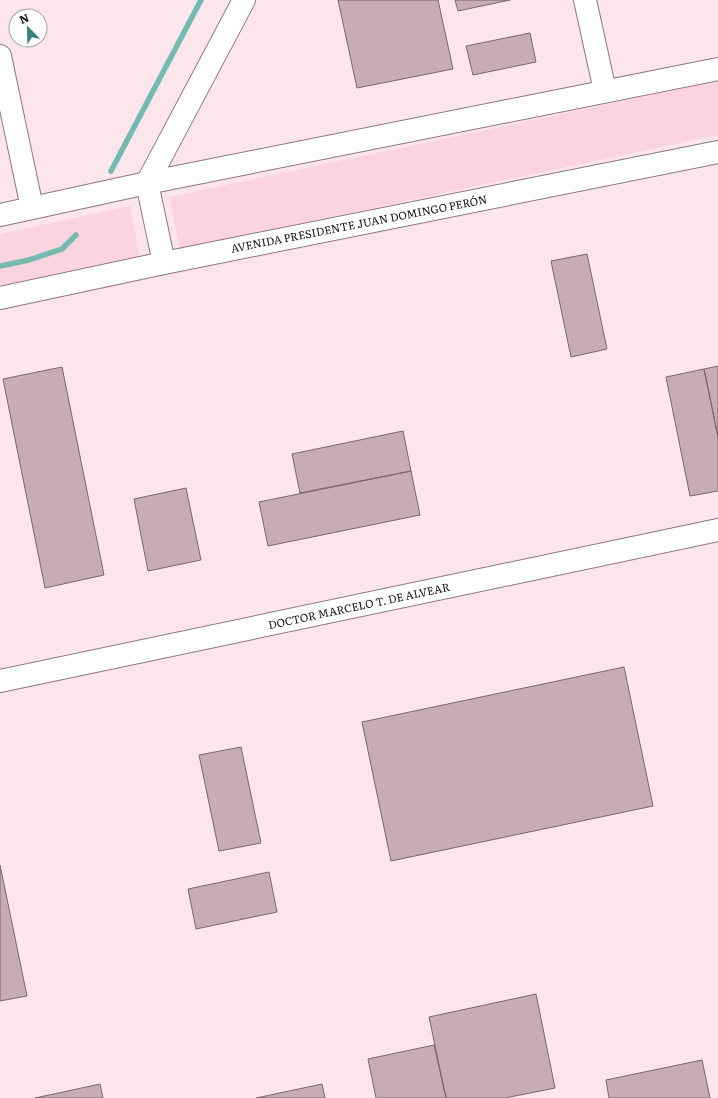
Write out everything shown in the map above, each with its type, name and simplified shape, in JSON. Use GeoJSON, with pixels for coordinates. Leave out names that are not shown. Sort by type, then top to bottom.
{"type":"FeatureCollection","features":[{"type":"Feature","properties":{"kind":"lane"},"geometry":{"type":"LineString","coordinates":[[164,263],[148,183],[244,0]]}},
{"type":"Feature","properties":{"kind":"lane"},"geometry":{"type":"LineString","coordinates":[[586,0],[605,92]]}},
{"type":"Feature","properties":{"kind":"lane"},"geometry":{"type":"LineString","coordinates":[[0,56],[32,208]]}},
{"type":"Feature","properties":{"kind":"lane"},"geometry":{"type":"LineString","coordinates":[[0,215],[148,183],[718,69]]}},
{"type":"Feature","properties":{"kind":"lane","name":"AVENIDA PRESIDENTE JUAN DOMINGO PERÓN"},"geometry":{"type":"LineString","coordinates":[[0,298],[164,263],[718,152]]}},
{"type":"Feature","properties":{"kind":"lane","name":"DOCTOR MARCELO T. DE ALVEAR"},"geometry":{"type":"LineString","coordinates":[[0,682],[718,530]]}},
{"type":"Feature","properties":{"kind":"shaded area"},"geometry":{"type":"Polygon","coordinates":[[[0,0],[718,0],[718,1098],[0,1098],[0,0]]]}},
{"type":"Feature","properties":{"kind":"shaded area"},"geometry":{"type":"Polygon","coordinates":[[[718,81],[718,135],[180,249],[169,197],[718,81]]]}},
{"type":"Feature","properties":{"kind":"shaded area"},"geometry":{"type":"Polygon","coordinates":[[[130,206],[140,258],[0,288],[0,234],[130,206]]]}},
{"type":"Feature","properties":{"kind":"building"},"geometry":{"type":"Polygon","coordinates":[[[338,0],[438,0],[453,69],[357,88],[338,0]]]}},
{"type":"Feature","properties":{"kind":"building"},"geometry":{"type":"Polygon","coordinates":[[[455,0],[510,0],[458,11],[455,0]]]}},
{"type":"Feature","properties":{"kind":"building"},"geometry":{"type":"Polygon","coordinates":[[[530,33],[536,62],[473,75],[466,46],[530,33]]]}},
{"type":"Feature","properties":{"kind":"building"},"geometry":{"type":"Polygon","coordinates":[[[587,254],[607,349],[571,357],[551,261],[587,254]]]}},
{"type":"Feature","properties":{"kind":"building"},"geometry":{"type":"Polygon","coordinates":[[[718,366],[718,437],[704,369],[718,366]]]}},
{"type":"Feature","properties":{"kind":"building"},"geometry":{"type":"Polygon","coordinates":[[[62,367],[104,575],[45,588],[3,379],[62,367]]]}},
{"type":"Feature","properties":{"kind":"building"},"geometry":{"type":"Polygon","coordinates":[[[704,369],[718,437],[718,491],[690,496],[666,377],[704,369]]]}},
{"type":"Feature","properties":{"kind":"building"},"geometry":{"type":"Polygon","coordinates":[[[403,431],[411,471],[300,493],[292,454],[403,431]]]}},
{"type":"Feature","properties":{"kind":"building"},"geometry":{"type":"Polygon","coordinates":[[[411,471],[420,515],[268,546],[259,502],[411,471]]]}},
{"type":"Feature","properties":{"kind":"building"},"geometry":{"type":"Polygon","coordinates":[[[186,488],[201,560],[148,571],[134,499],[186,488]]]}},
{"type":"Feature","properties":{"kind":"building"},"geometry":{"type":"Polygon","coordinates":[[[624,667],[653,806],[391,861],[362,722],[624,667]]]}},
{"type":"Feature","properties":{"kind":"building"},"geometry":{"type":"Polygon","coordinates":[[[241,747],[261,843],[219,851],[199,755],[241,747]]]}},
{"type":"Feature","properties":{"kind":"building"},"geometry":{"type":"Polygon","coordinates":[[[0,865],[27,996],[0,1001],[0,865]]]}},
{"type":"Feature","properties":{"kind":"building"},"geometry":{"type":"Polygon","coordinates":[[[269,872],[277,912],[196,929],[188,889],[269,872]]]}},
{"type":"Feature","properties":{"kind":"building"},"geometry":{"type":"Polygon","coordinates":[[[536,994],[555,1088],[505,1098],[446,1098],[429,1017],[536,994]]]}},
{"type":"Feature","properties":{"kind":"building"},"geometry":{"type":"Polygon","coordinates":[[[434,1045],[446,1098],[376,1098],[368,1059],[434,1045]]]}},
{"type":"Feature","properties":{"kind":"building"},"geometry":{"type":"Polygon","coordinates":[[[702,1060],[710,1098],[609,1098],[606,1080],[702,1060]]]}},
{"type":"Feature","properties":{"kind":"building"},"geometry":{"type":"Polygon","coordinates":[[[100,1084],[103,1098],[35,1098],[100,1084]]]}},
{"type":"Feature","properties":{"kind":"building"},"geometry":{"type":"Polygon","coordinates":[[[322,1084],[325,1098],[256,1098],[322,1084]]]}},
{"type":"Feature","properties":{"kind":"waterway"},"geometry":{"type":"LineString","coordinates":[[111,171],[201,0]]}},
{"type":"Feature","properties":{"kind":"waterway"},"geometry":{"type":"LineString","coordinates":[[0,266],[29,260],[62,249],[76,235]]}}]}
